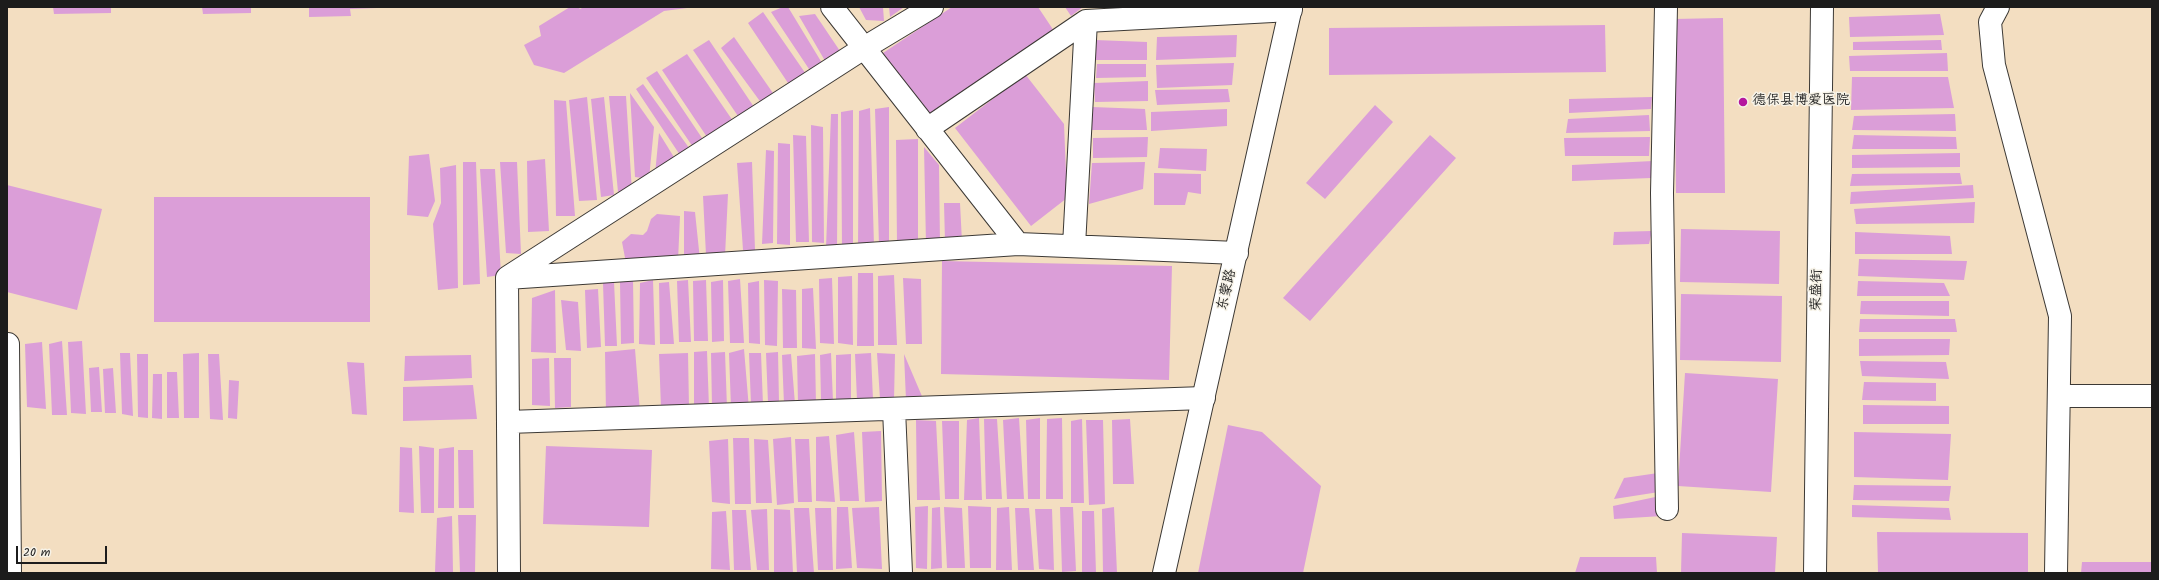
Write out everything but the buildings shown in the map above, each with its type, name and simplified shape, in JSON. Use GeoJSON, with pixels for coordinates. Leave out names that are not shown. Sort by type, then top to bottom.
{"type":"FeatureCollection","features":[{"type":"Feature","properties":{"kind":"street"},"geometry":{"type":"LineString","coordinates":[[832,7],[1018,244]]}},
{"type":"Feature","properties":{"kind":"street"},"geometry":{"type":"LineString","coordinates":[[507,278],[864,48],[932,7]]}},
{"type":"Feature","properties":{"kind":"street"},"geometry":{"type":"LineString","coordinates":[[1666,7],[1662,193],[1667,509]]}},
{"type":"Feature","properties":{"kind":"street","name":"荣盛街"},"geometry":{"type":"LineString","coordinates":[[1815,573],[1822,7]]}},
{"type":"Feature","properties":{"kind":"street"},"geometry":{"type":"LineString","coordinates":[[1998,7],[1990,22],[1994,65],[2060,316],[2056,573]]}},
{"type":"Feature","properties":{"kind":"street"},"geometry":{"type":"LineString","coordinates":[[927,128],[1086,22],[1291,9]]}},
{"type":"Feature","properties":{"kind":"street","name":"东蒙路"},"geometry":{"type":"LineString","coordinates":[[1164,573],[1291,9]]}},
{"type":"Feature","properties":{"kind":"street"},"geometry":{"type":"LineString","coordinates":[[1074,246],[1086,22]]}},
{"type":"Feature","properties":{"kind":"street"},"geometry":{"type":"LineString","coordinates":[[507,278],[1018,244],[1237,252]]}},
{"type":"Feature","properties":{"kind":"street"},"geometry":{"type":"LineString","coordinates":[[507,278],[509,573]]}},
{"type":"Feature","properties":{"kind":"street"},"geometry":{"type":"LineString","coordinates":[[8,344],[10,573]]}},
{"type":"Feature","properties":{"kind":"street"},"geometry":{"type":"LineString","coordinates":[[2059,396],[2152,396]]}},
{"type":"Feature","properties":{"kind":"street"},"geometry":{"type":"LineString","coordinates":[[508,422],[1204,398]]}},
{"type":"Feature","properties":{"kind":"street"},"geometry":{"type":"LineString","coordinates":[[894,409],[901,573]]}},
{"type":"Feature","properties":{"kind":"place","name":"德保县博爱医院"},"geometry":{"type":"Point","coordinates":[1743,102]}}]}
